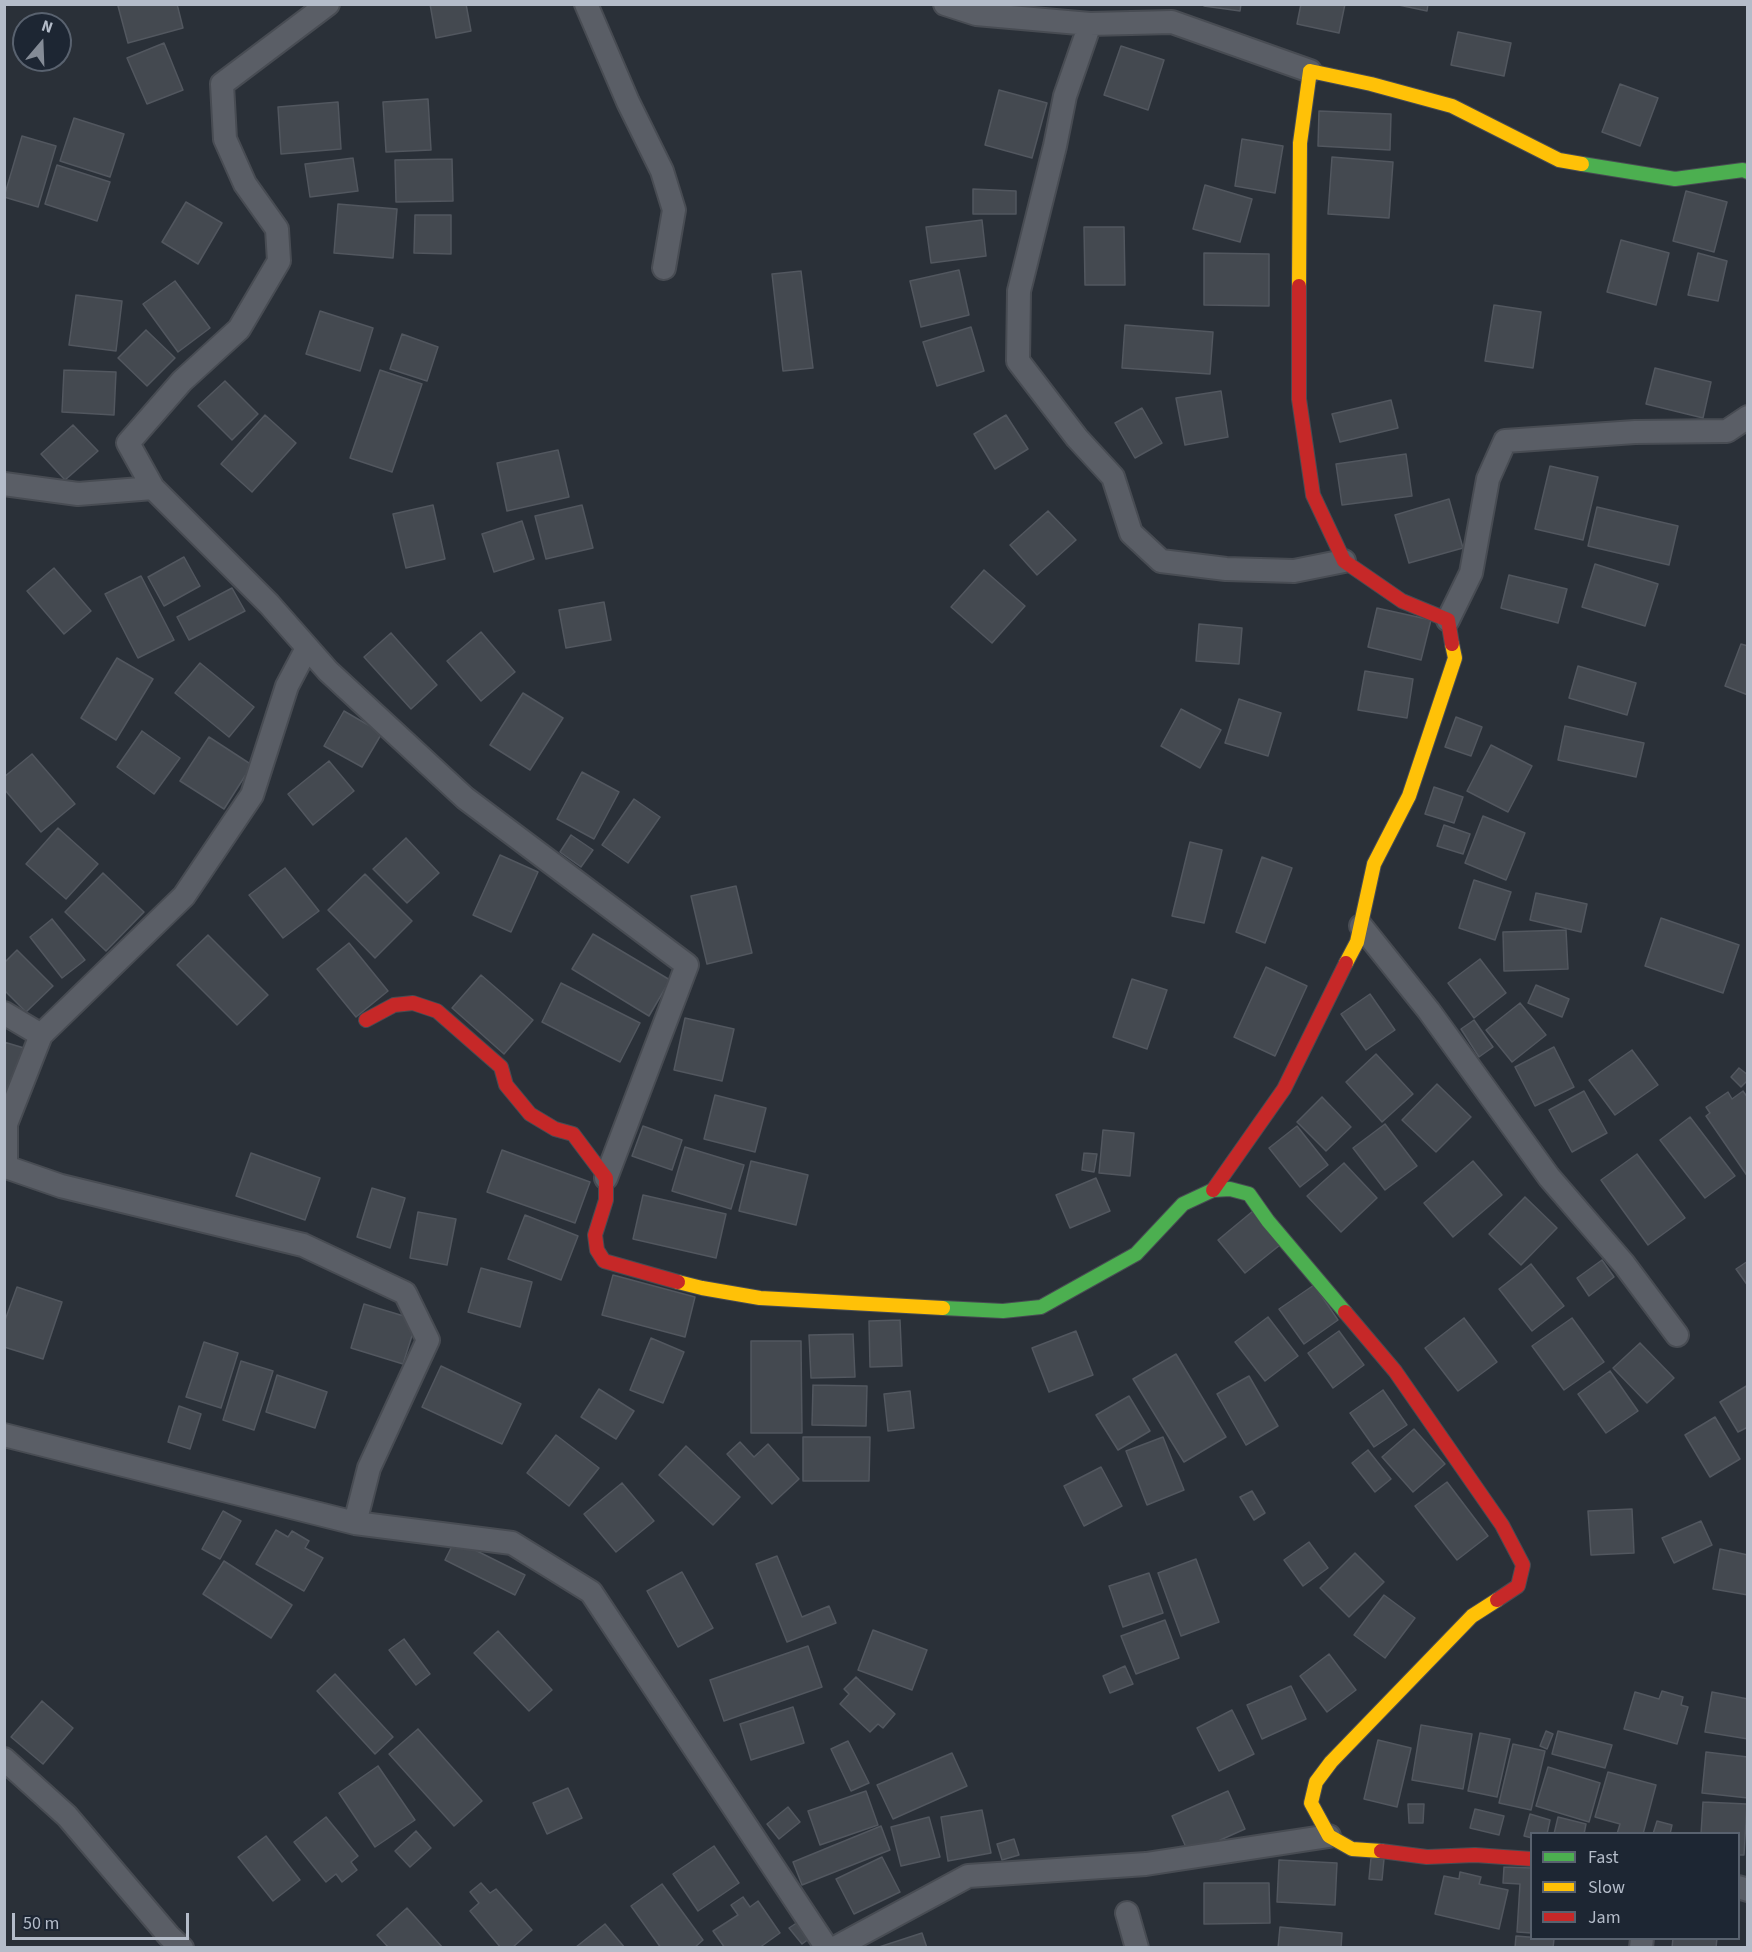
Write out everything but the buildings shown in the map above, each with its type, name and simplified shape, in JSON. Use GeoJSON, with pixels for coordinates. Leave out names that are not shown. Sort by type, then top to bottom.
{"type":"FeatureCollection","features":[{"type":"Feature","properties":{"kind":"street"},"geometry":{"type":"LineString","coordinates":[[328,4],[222,84],[225,139],[245,184],[277,229],[279,261],[239,329],[182,381],[128,443],[153,488],[268,604],[328,671],[465,798],[687,964],[606,1178],[606,1200],[595,1235],[597,1250],[604,1261],[702,1288],[760,1298],[1004,1311],[1041,1307],[1136,1254],[1183,1204],[1213,1190],[1230,1188],[1249,1194],[1268,1221],[1395,1371],[1502,1525],[1523,1565],[1518,1586],[1472,1616],[1331,1762],[1316,1782],[1311,1803],[1329,1836],[1352,1849],[1426,1857],[1475,1855],[1530,1859]]}},
{"type":"Feature","properties":{"kind":"street"},"geometry":{"type":"LineString","coordinates":[[586,4],[628,102],[662,171],[674,210],[664,268]]}},
{"type":"Feature","properties":{"kind":"street"},"geometry":{"type":"LineString","coordinates":[[945,4],[976,14],[1090,24],[1172,21],[1310,71],[1371,84],[1452,106],[1559,160],[1675,179],[1743,170],[1748,172]]}},
{"type":"Feature","properties":{"kind":"street"},"geometry":{"type":"LineString","coordinates":[[1090,24],[1065,96],[1019,291],[1018,362],[1077,438],[1113,477],[1131,533],[1161,561],[1226,569],[1294,571],[1344,561]]}},
{"type":"Feature","properties":{"kind":"street"},"geometry":{"type":"LineString","coordinates":[[1310,71],[1300,143],[1299,399],[1312,495],[1344,561],[1402,601],[1448,620]]}},
{"type":"Feature","properties":{"kind":"street"},"geometry":{"type":"LineString","coordinates":[[1213,1190],[1284,1089],[1357,942],[1374,864],[1409,796],[1455,658],[1448,620],[1471,573],[1488,479],[1505,441],[1635,432],[1727,431],[1748,417]]}},
{"type":"Feature","properties":{"kind":"street"},"geometry":{"type":"LineString","coordinates":[[4,484],[78,494],[153,488]]}},
{"type":"Feature","properties":{"kind":"street"},"geometry":{"type":"LineString","coordinates":[[307,648],[287,686],[252,795],[184,896],[41,1035],[6,1124],[6,1167],[61,1186],[303,1245],[405,1293],[428,1340],[369,1468],[355,1523]]}},
{"type":"Feature","properties":{"kind":"street"},"geometry":{"type":"LineString","coordinates":[[1361,926],[1429,1011],[1549,1177],[1624,1264],[1677,1335]]}},
{"type":"Feature","properties":{"kind":"street"},"geometry":{"type":"LineString","coordinates":[[366,1020],[394,1005],[413,1003],[437,1011],[501,1067],[506,1085],[530,1114],[555,1129],[573,1134],[606,1178]]}},
{"type":"Feature","properties":{"kind":"street"},"geometry":{"type":"LineString","coordinates":[[4,1013],[41,1035]]}},
{"type":"Feature","properties":{"kind":"street"},"geometry":{"type":"LineString","coordinates":[[4,1435],[355,1523],[512,1543],[591,1592],[827,1947]]}},
{"type":"Feature","properties":{"kind":"street"},"geometry":{"type":"LineString","coordinates":[[4,1759],[67,1816],[169,1936],[182,1947]]}},
{"type":"Feature","properties":{"kind":"street"},"geometry":{"type":"LineString","coordinates":[[835,1947],[968,1876],[1146,1864],[1329,1836]]}},
{"type":"Feature","properties":{"kind":"street"},"geometry":{"type":"LineString","coordinates":[[1127,1913],[1137,1947]]}},
{"type":"Feature","properties":{"kind":"traffic: fast"},"geometry":{"type":"LineString","coordinates":[[1582,164],[1675,179],[1743,170],[1748,172]]}},
{"type":"Feature","properties":{"kind":"traffic: fast"},"geometry":{"type":"LineString","coordinates":[[943,1308],[1003,1311],[1041,1307],[1136,1254],[1183,1204],[1213,1190],[1230,1189],[1249,1194],[1268,1221],[1345,1312]]}},
{"type":"Feature","properties":{"kind":"traffic: slow"},"geometry":{"type":"LineString","coordinates":[[1299,286],[1300,143],[1310,71],[1371,84],[1452,106],[1559,160],[1582,164]]}},
{"type":"Feature","properties":{"kind":"traffic: slow"},"geometry":{"type":"LineString","coordinates":[[1346,963],[1357,942],[1374,864],[1409,796],[1455,658],[1452,644]]}},
{"type":"Feature","properties":{"kind":"traffic: slow"},"geometry":{"type":"LineString","coordinates":[[678,1282],[760,1298],[943,1308]]}},
{"type":"Feature","properties":{"kind":"traffic: slow"},"geometry":{"type":"LineString","coordinates":[[1381,1851],[1352,1849],[1329,1836],[1311,1803],[1316,1782],[1331,1762],[1472,1616],[1497,1600]]}},
{"type":"Feature","properties":{"kind":"traffic: jam"},"geometry":{"type":"LineString","coordinates":[[1299,286],[1299,399],[1313,495],[1344,561],[1402,601],[1448,620],[1452,644]]}},
{"type":"Feature","properties":{"kind":"traffic: jam"},"geometry":{"type":"LineString","coordinates":[[1213,1190],[1284,1089],[1346,963]]}},
{"type":"Feature","properties":{"kind":"traffic: jam"},"geometry":{"type":"LineString","coordinates":[[366,1020],[394,1005],[413,1003],[437,1011],[501,1067],[506,1085],[530,1114],[555,1129],[573,1134],[606,1178],[606,1200],[595,1235],[597,1250],[604,1261],[678,1282]]}},
{"type":"Feature","properties":{"kind":"traffic: jam"},"geometry":{"type":"LineString","coordinates":[[1345,1312],[1395,1371],[1502,1525],[1523,1565],[1518,1586],[1497,1600]]}},
{"type":"Feature","properties":{"kind":"traffic: jam"},"geometry":{"type":"LineString","coordinates":[[1381,1851],[1427,1857],[1475,1855],[1530,1859]]}}]}
